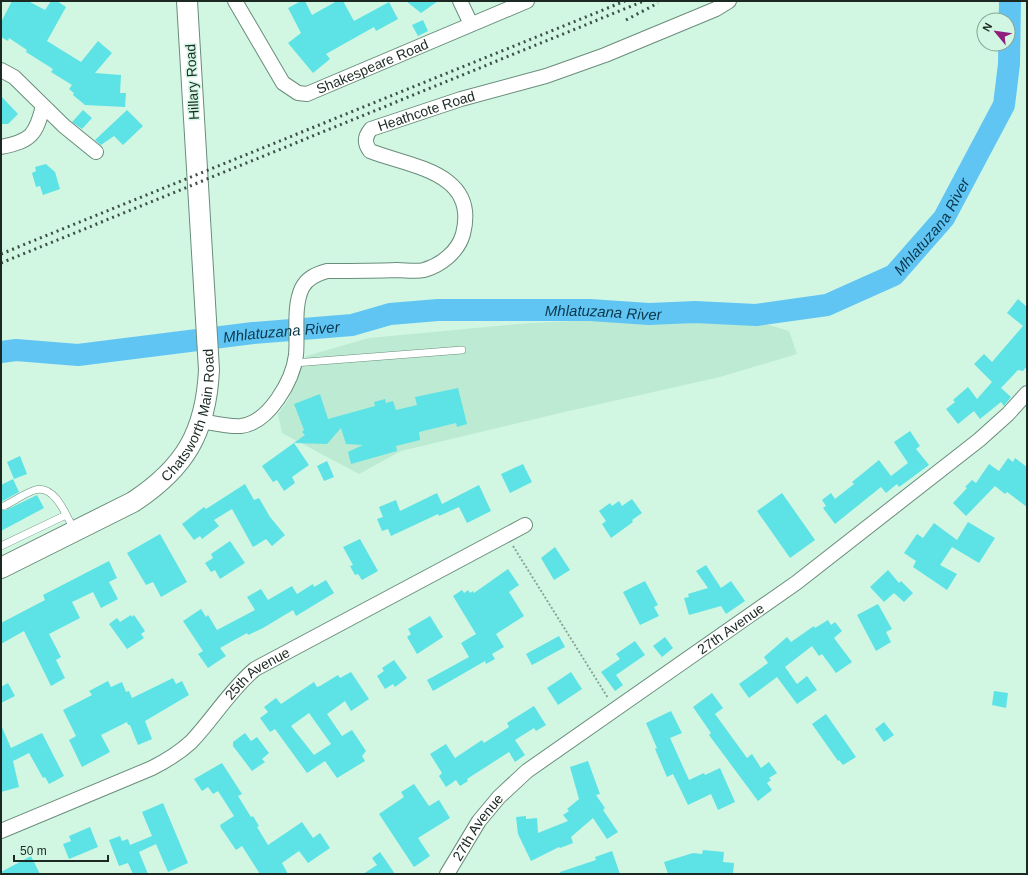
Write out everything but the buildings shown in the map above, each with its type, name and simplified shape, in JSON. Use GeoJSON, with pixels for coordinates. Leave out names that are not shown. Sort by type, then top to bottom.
{"type":"FeatureCollection","features":[{"type":"Feature","properties":{"kind":"street","name":"Hillary Road"},"geometry":{"type":"LineString","coordinates":[[187,1],[197,163]]}},
{"type":"Feature","properties":{"kind":"street","name":"Shakespeare Road"},"geometry":{"type":"LineString","coordinates":[[234,1],[284,82],[298,93],[306,94],[527,1]]}},
{"type":"Feature","properties":{"kind":"street"},"geometry":{"type":"LineString","coordinates":[[460,1],[471,24]]}},
{"type":"Feature","properties":{"kind":"street","name":"Heathcote Road"},"geometry":{"type":"LineString","coordinates":[[201,421],[241,426],[255,421],[268,410],[279,397],[295,359],[298,300],[302,288],[308,280],[316,274],[326,271],[423,270],[441,262],[452,253],[461,238],[466,222],[465,207],[460,194],[448,181],[411,162],[370,151],[365,140],[371,129],[461,100],[546,76],[605,55],[709,12],[729,1]]}},
{"type":"Feature","properties":{"kind":"street"},"geometry":{"type":"LineString","coordinates":[[1,70],[14,77],[64,126],[96,152]]}},
{"type":"Feature","properties":{"kind":"street"},"geometry":{"type":"LineString","coordinates":[[1,147],[22,142],[30,137],[38,125],[43,106]]}},
{"type":"Feature","properties":{"kind":"street","name":"Chatsworth Main Road"},"geometry":{"type":"LineString","coordinates":[[1,568],[70,523],[133,502],[151,490],[179,463],[192,443],[201,421],[208,396],[209,370],[197,163]]}},
{"type":"Feature","properties":{"kind":"street","name":"27th Avenue"},"geometry":{"type":"LineString","coordinates":[[447,874],[479,821],[499,797],[527,771],[796,583],[979,440],[1008,414],[1027,392]]}},
{"type":"Feature","properties":{"kind":"street","name":"25th Avenue"},"geometry":{"type":"LineString","coordinates":[[1,831],[168,760],[191,741],[240,683],[255,669],[525,525]]}},
{"type":"Feature","properties":{"kind":"lane"},"geometry":{"type":"LineString","coordinates":[[295,359],[462,350]]}},
{"type":"Feature","properties":{"kind":"lane"},"geometry":{"type":"LineString","coordinates":[[1,546],[70,523],[58,500],[46,490],[34,490],[4,506]]}},
{"type":"Feature","properties":{"kind":"path"},"geometry":{"type":"LineString","coordinates":[[506,534],[615,709]]}},
{"type":"Feature","properties":{"kind":"shaded area"},"geometry":{"type":"Polygon","coordinates":[[[661,317],[750,319],[789,331],[797,354],[720,377],[401,451],[359,474],[282,433],[278,414],[288,400],[306,356],[369,338],[530,323],[661,317]]]}},
{"type":"Feature","properties":{"kind":"waterway","name":"Mhlatuzana River"},"geometry":{"type":"LineString","coordinates":[[1,352],[16,350],[78,355],[253,333],[352,325],[390,314],[438,310],[590,310],[649,314],[695,312],[756,315],[827,305],[894,275],[944,218],[1004,105],[1009,64],[1010,1]]}},
{"type":"Feature","properties":{"kind":"railway"},"geometry":{"type":"LineString","coordinates":[[1,254],[625,1]]}},
{"type":"Feature","properties":{"kind":"railway"},"geometry":{"type":"LineString","coordinates":[[1,263],[644,1]]}},
{"type":"Feature","properties":{"kind":"railway"},"geometry":{"type":"LineString","coordinates":[[626,20],[658,3]]}}]}
